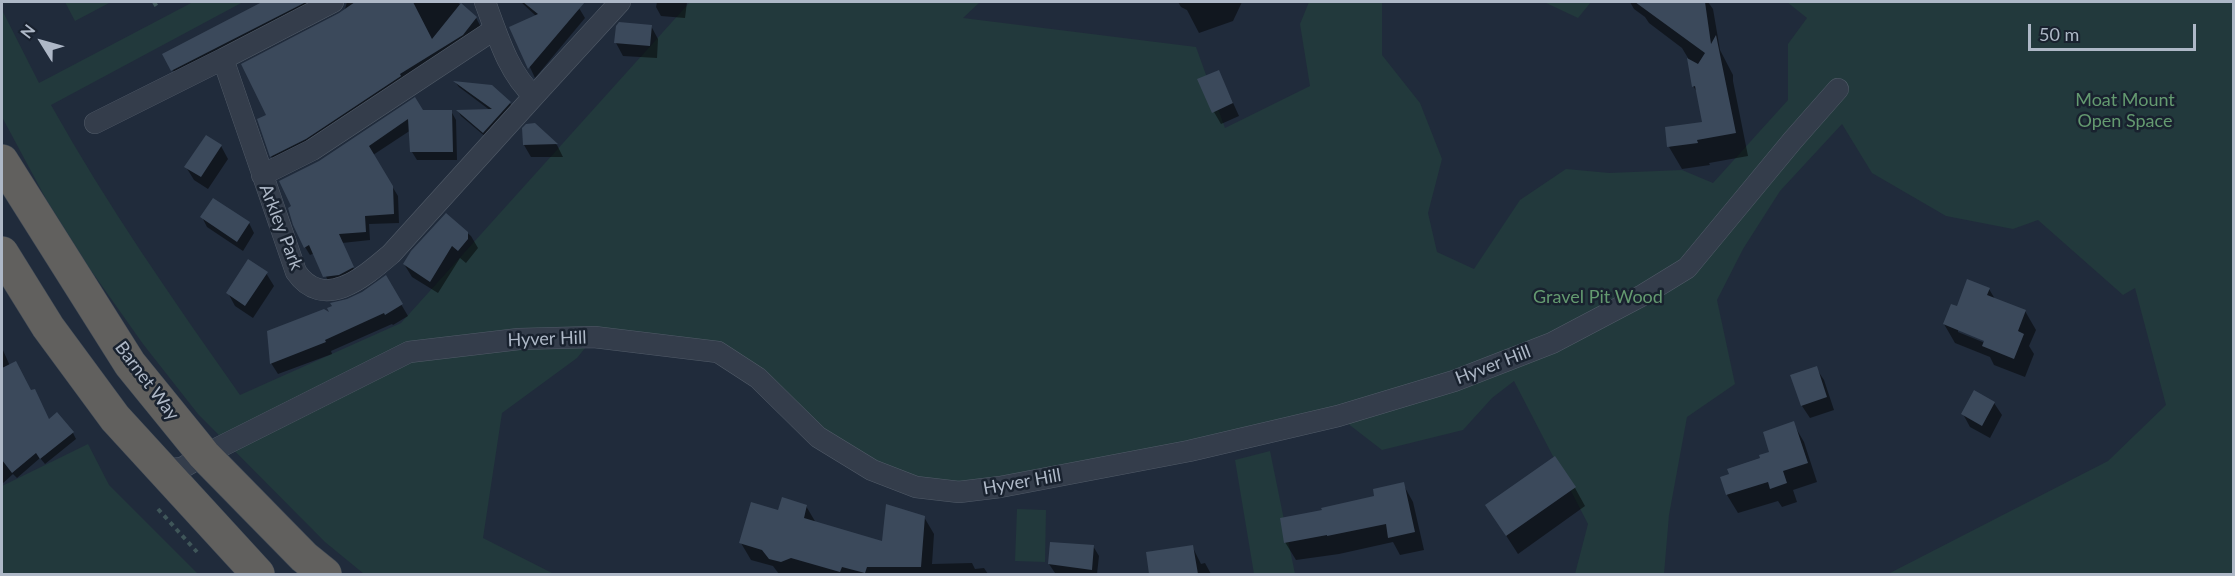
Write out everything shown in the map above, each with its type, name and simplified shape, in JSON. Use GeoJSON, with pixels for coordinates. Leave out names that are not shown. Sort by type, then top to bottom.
{"type":"FeatureCollection","features":[{"type":"Feature","properties":{"kind":"highway","name":"Barnet Way"},"geometry":{"type":"LineString","coordinates":[[2,161],[130,364],[204,455],[304,558],[325,574]]}},
{"type":"Feature","properties":{"kind":"highway"},"geometry":{"type":"LineString","coordinates":[[2,253],[48,327],[115,418],[258,574]]}},
{"type":"Feature","properties":{"kind":"street"},"geometry":{"type":"LineString","coordinates":[[95,123],[333,2]]}},
{"type":"Feature","properties":{"kind":"street"},"geometry":{"type":"LineString","coordinates":[[484,2],[514,72],[522,86],[534,96]]}},
{"type":"Feature","properties":{"kind":"street","name":"Arkley Park"},"geometry":{"type":"LineString","coordinates":[[223,59],[296,272],[311,288],[322,291],[335,290],[369,272],[391,254],[620,2]]}},
{"type":"Feature","properties":{"kind":"street"},"geometry":{"type":"LineString","coordinates":[[262,175],[312,150],[495,29]]}},
{"type":"Feature","properties":{"kind":"street","name":"Hyver Hill"},"geometry":{"type":"LineString","coordinates":[[161,470],[182,468],[409,352],[519,339],[594,338],[718,352],[758,378],[818,438],[872,470],[916,487],[960,492],[1000,487],[1189,451],[1338,416],[1454,381],[1552,343],[1643,295],[1687,268],[1793,140],[1839,89]]}},
{"type":"Feature","properties":{"kind":"path"},"geometry":{"type":"LineString","coordinates":[[154,2],[157,8]]}},
{"type":"Feature","properties":{"kind":"green space"},"geometry":{"type":"Polygon","coordinates":[[[65,2],[111,2],[75,21],[65,2]]]}},
{"type":"Feature","properties":{"kind":"green space"},"geometry":{"type":"Polygon","coordinates":[[[193,2],[243,2],[51,105],[118,216],[240,395],[401,323],[690,2],[980,2],[963,18],[1196,47],[1225,128],[1310,86],[1300,24],[1309,2],[1382,2],[1382,55],[1420,103],[1442,159],[1428,213],[1437,252],[1474,269],[1520,200],[1566,169],[1609,173],[1682,170],[1713,183],[1788,100],[1788,44],[1807,18],[1787,2],[2233,2],[2233,574],[1888,574],[2108,461],[2166,405],[2135,288],[2123,295],[2038,220],[2013,229],[1946,216],[1872,173],[1842,124],[1780,191],[1743,249],[1717,300],[1735,384],[1687,417],[1669,515],[1664,574],[1575,574],[1588,524],[1514,381],[1492,398],[1463,430],[1382,450],[1338,416],[959,492],[872,470],[718,352],[594,337],[577,358],[502,413],[483,538],[554,574],[364,574],[325,542],[198,414],[143,344],[90,269],[46,199],[2,117],[2,10],[39,83],[193,2]]]}},
{"type":"Feature","properties":{"kind":"green space"},"geometry":{"type":"Polygon","coordinates":[[[1544,2],[1591,2],[1578,18],[1544,2]]]}},
{"type":"Feature","properties":{"kind":"green space"},"geometry":{"type":"Polygon","coordinates":[[[88,444],[109,485],[198,574],[2,574],[2,486],[88,444]]]}},
{"type":"Feature","properties":{"kind":"green space"},"geometry":{"type":"Polygon","coordinates":[[[1270,451],[1295,574],[1254,574],[1235,460],[1270,451]]]}},
{"type":"Feature","properties":{"kind":"green space"},"geometry":{"type":"Polygon","coordinates":[[[1017,509],[1046,510],[1045,562],[1015,561],[1017,509]]]}},
{"type":"Feature","properties":{"kind":"building"},"geometry":{"type":"Polygon","coordinates":[[[262,2],[306,2],[171,71],[162,54],[262,2]]]}},
{"type":"Feature","properties":{"kind":"building"},"geometry":{"type":"Polygon","coordinates":[[[355,2],[413,2],[432,39],[461,3],[477,17],[463,35],[400,74],[401,76],[306,139],[270,157],[257,119],[266,115],[241,64],[339,13],[355,2]]]}},
{"type":"Feature","properties":{"kind":"building"},"geometry":{"type":"Polygon","coordinates":[[[523,2],[585,2],[528,69],[509,27],[538,14],[523,2]]]}},
{"type":"Feature","properties":{"kind":"building"},"geometry":{"type":"Polygon","coordinates":[[[1635,2],[1705,2],[1711,44],[1716,35],[1736,133],[1697,140],[1698,143],[1667,147],[1665,127],[1702,122],[1687,58],[1698,64],[1705,53],[1635,2]]]}},
{"type":"Feature","properties":{"kind":"building"},"geometry":{"type":"Polygon","coordinates":[[[619,22],[652,25],[650,46],[614,43],[616,26],[619,22]]]}},
{"type":"Feature","properties":{"kind":"building"},"geometry":{"type":"Polygon","coordinates":[[[1219,70],[1233,103],[1212,113],[1197,79],[1219,70]]]}},
{"type":"Feature","properties":{"kind":"building"},"geometry":{"type":"Polygon","coordinates":[[[453,81],[492,85],[511,102],[483,133],[456,110],[492,109],[453,81]]]}},
{"type":"Feature","properties":{"kind":"building"},"geometry":{"type":"Polygon","coordinates":[[[415,97],[423,110],[452,110],[453,152],[410,152],[408,119],[369,146],[393,186],[394,214],[365,216],[366,232],[339,234],[354,267],[339,275],[323,277],[309,245],[304,248],[293,225],[288,208],[291,206],[279,181],[319,161],[415,97]]]}},
{"type":"Feature","properties":{"kind":"building"},"geometry":{"type":"Polygon","coordinates":[[[535,123],[558,144],[523,145],[522,128],[526,124],[535,123]]]}},
{"type":"Feature","properties":{"kind":"building"},"geometry":{"type":"Polygon","coordinates":[[[206,135],[222,145],[201,177],[184,167],[206,135]]]}},
{"type":"Feature","properties":{"kind":"building"},"geometry":{"type":"Polygon","coordinates":[[[213,198],[250,222],[237,242],[200,217],[213,198]]]}},
{"type":"Feature","properties":{"kind":"building"},"geometry":{"type":"Polygon","coordinates":[[[446,213],[468,232],[468,239],[458,251],[452,246],[430,282],[403,264],[411,251],[446,213]]]}},
{"type":"Feature","properties":{"kind":"building"},"geometry":{"type":"Polygon","coordinates":[[[248,259],[268,272],[245,306],[226,293],[248,259]]]}},
{"type":"Feature","properties":{"kind":"building"},"geometry":{"type":"Polygon","coordinates":[[[386,275],[403,304],[385,315],[384,313],[325,340],[326,342],[270,364],[267,331],[324,309],[329,312],[327,308],[332,306],[330,303],[362,292],[386,275]]]}},
{"type":"Feature","properties":{"kind":"building"},"geometry":{"type":"Polygon","coordinates":[[[1967,279],[1990,288],[1987,295],[2026,310],[2018,331],[2024,334],[2014,359],[1982,346],[1984,341],[1943,324],[1951,304],[1957,306],[1967,279]]]}},
{"type":"Feature","properties":{"kind":"building"},"geometry":{"type":"Polygon","coordinates":[[[16,361],[31,390],[35,389],[49,419],[57,412],[74,432],[40,459],[36,453],[12,473],[2,460],[2,368],[16,361]]]}},
{"type":"Feature","properties":{"kind":"building"},"geometry":{"type":"Polygon","coordinates":[[[1817,366],[1827,397],[1801,406],[1790,375],[1817,366]]]}},
{"type":"Feature","properties":{"kind":"building"},"geometry":{"type":"Polygon","coordinates":[[[1974,390],[1995,402],[1982,426],[1961,414],[1974,390]]]}},
{"type":"Feature","properties":{"kind":"building"},"geometry":{"type":"Polygon","coordinates":[[[1794,421],[1808,463],[1783,471],[1787,483],[1770,489],[1768,482],[1726,495],[1720,477],[1729,474],[1727,469],[1760,458],[1759,455],[1769,452],[1763,432],[1794,421]]]}},
{"type":"Feature","properties":{"kind":"building"},"geometry":{"type":"Polygon","coordinates":[[[1555,456],[1576,487],[1506,536],[1485,505],[1555,456]]]}},
{"type":"Feature","properties":{"kind":"building"},"geometry":{"type":"Polygon","coordinates":[[[1404,482],[1415,532],[1388,538],[1386,524],[1284,543],[1280,518],[1374,496],[1373,489],[1404,482]]]}},
{"type":"Feature","properties":{"kind":"building"},"geometry":{"type":"Polygon","coordinates":[[[782,497],[807,505],[804,518],[882,541],[886,504],[925,516],[921,567],[867,567],[865,573],[842,567],[840,572],[791,558],[781,562],[769,559],[762,550],[739,543],[751,502],[778,510],[782,497]]]}},
{"type":"Feature","properties":{"kind":"building"},"geometry":{"type":"Polygon","coordinates":[[[1050,542],[1094,545],[1092,570],[1048,564],[1050,542]]]}},
{"type":"Feature","properties":{"kind":"building"},"geometry":{"type":"Polygon","coordinates":[[[1193,545],[1198,574],[1149,574],[1146,552],[1193,545]]]}},
{"type":"Feature","properties":{"kind":"park label","name":"Moat Mount Open Space"},"geometry":{"type":"Point","coordinates":[2125,110]}},
{"type":"Feature","properties":{"kind":"park label","name":"Gravel Pit Wood"},"geometry":{"type":"Point","coordinates":[1598,297]}}]}
